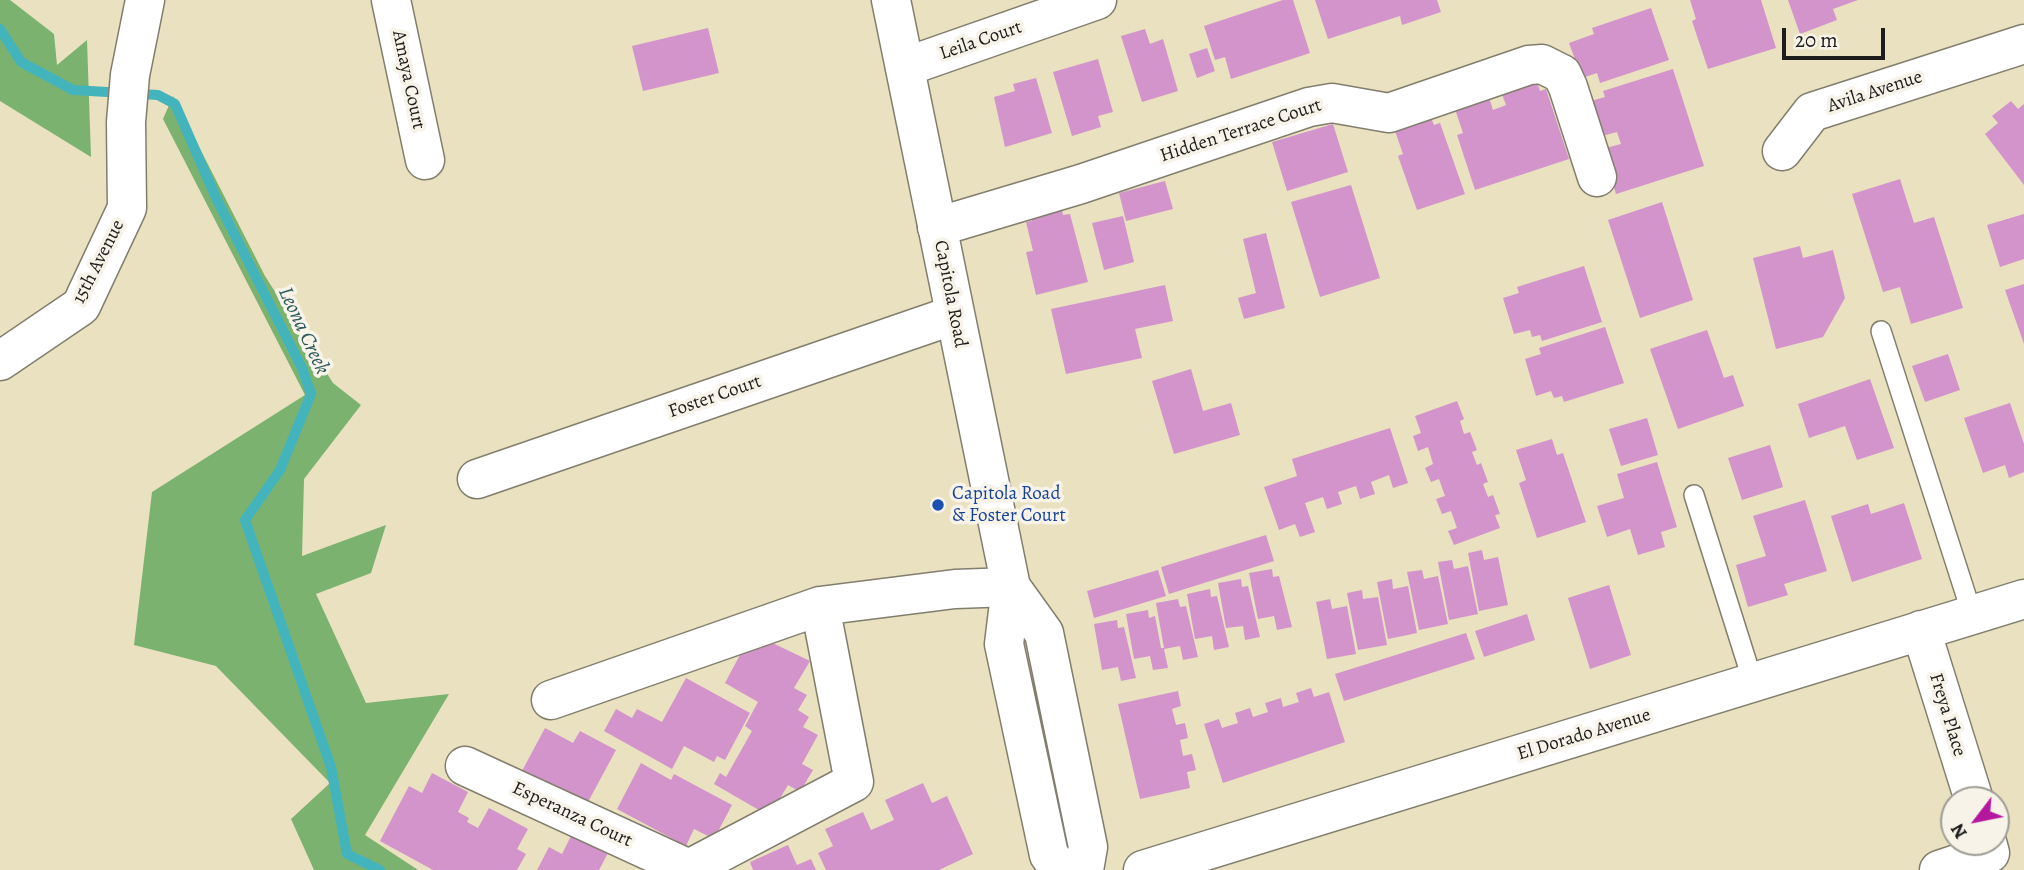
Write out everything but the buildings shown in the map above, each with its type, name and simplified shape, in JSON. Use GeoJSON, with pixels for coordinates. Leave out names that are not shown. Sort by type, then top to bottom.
{"type":"FeatureCollection","features":[{"type":"Feature","properties":{"kind":"street","name":"15th Avenue"},"geometry":{"type":"LineString","coordinates":[[0,360],[81,306],[127,208],[126,122],[130,75],[145,0]]}},
{"type":"Feature","properties":{"kind":"street","name":"Amaya Court"},"geometry":{"type":"LineString","coordinates":[[391,0],[425,160]]}},
{"type":"Feature","properties":{"kind":"street","name":"Capitola Road"},"geometry":{"type":"LineString","coordinates":[[891,0],[1011,587],[1004,644],[1049,855],[1061,870]]}},
{"type":"Feature","properties":{"kind":"street","name":"Leila Court"},"geometry":{"type":"LineString","coordinates":[[905,67],[1097,0]]}},
{"type":"Feature","properties":{"kind":"street","name":"Avila Avenue"},"geometry":{"type":"LineString","coordinates":[[1782,151],[1812,112],[2024,44]]}},
{"type":"Feature","properties":{"kind":"street","name":"Hidden Terrace Court"},"geometry":{"type":"LineString","coordinates":[[937,227],[1081,184],[1309,107],[1332,103],[1389,113],[1529,65],[1542,64],[1562,74],[1597,177]]}},
{"type":"Feature","properties":{"kind":"street","name":"Foster Court"},"geometry":{"type":"LineString","coordinates":[[477,479],[954,315]]}},
{"type":"Feature","properties":{"kind":"street","name":"Capitola Road"},"geometry":{"type":"LineString","coordinates":[[1011,587],[1044,633],[1088,847],[1084,870]]}},
{"type":"Feature","properties":{"kind":"street"},"geometry":{"type":"LineString","coordinates":[[551,699],[821,606],[954,589],[1011,587]]}},
{"type":"Feature","properties":{"kind":"street","name":"El Dorado Avenue"},"geometry":{"type":"LineString","coordinates":[[1143,870],[2024,599]]}},
{"type":"Feature","properties":{"kind":"street","name":"Esperanza Court"},"geometry":{"type":"LineString","coordinates":[[466,766],[689,869],[854,782],[821,606]]}},
{"type":"Feature","properties":{"kind":"street","name":"Freya Place"},"geometry":{"type":"LineString","coordinates":[[1921,630],[1970,786]]}},
{"type":"Feature","properties":{"kind":"street"},"geometry":{"type":"LineString","coordinates":[[1939,870],[1981,856]]}},
{"type":"Feature","properties":{"kind":"lane"},"geometry":{"type":"LineString","coordinates":[[1881,331],[1972,614]]}},
{"type":"Feature","properties":{"kind":"lane"},"geometry":{"type":"LineString","coordinates":[[1694,495],[1753,682]]}},
{"type":"Feature","properties":{"kind":"green space"},"geometry":{"type":"Polygon","coordinates":[[[0,0],[10,0],[54,34],[57,65],[87,40],[91,157],[0,101],[0,0]]]}},
{"type":"Feature","properties":{"kind":"green space"},"geometry":{"type":"Polygon","coordinates":[[[173,96],[265,276],[333,383],[361,405],[304,479],[302,556],[386,525],[371,573],[316,594],[366,703],[449,694],[365,835],[418,870],[314,870],[291,819],[330,783],[216,666],[134,645],[152,492],[305,395],[163,119],[173,96]]]}},
{"type":"Feature","properties":{"kind":"waterway","name":"Leona Creek"},"geometry":{"type":"LineString","coordinates":[[0,29],[21,62],[73,90],[158,95],[175,104],[217,200],[302,368],[311,394],[280,470],[245,520],[331,767],[347,854],[380,870]]}},
{"type":"Feature","properties":{"kind":"place","name":"Capitola Road & Foster Court"},"geometry":{"type":"Point","coordinates":[938,505]}}]}
